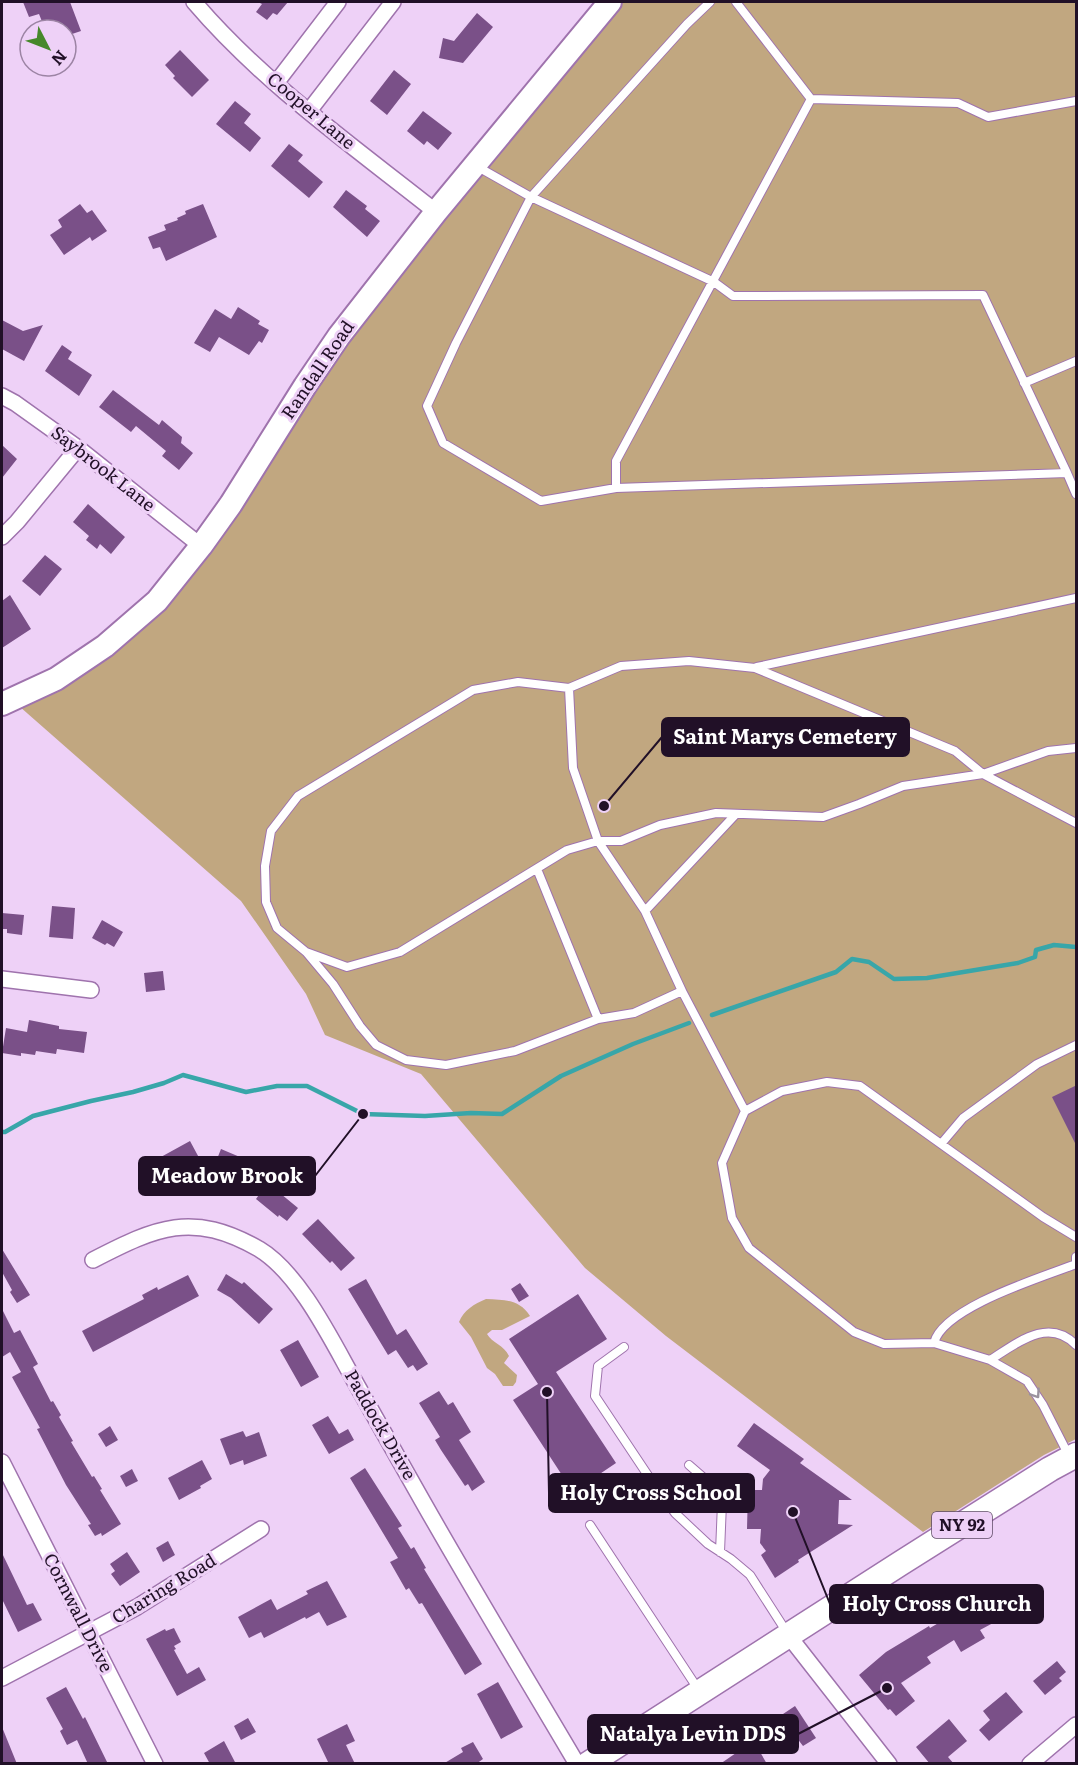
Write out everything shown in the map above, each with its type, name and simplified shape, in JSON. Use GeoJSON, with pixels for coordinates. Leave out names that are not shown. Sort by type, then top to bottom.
{"type":"FeatureCollection","features":[{"type":"Feature","properties":{"kind":"main road","name":"NY 92"},"geometry":{"type":"LineString","coordinates":[[588,1764],[1050,1469],[1073,1457]]}},
{"type":"Feature","properties":{"kind":"street","name":"Cooper Lane"},"geometry":{"type":"LineString","coordinates":[[194,2],[215,27],[276,83],[436,213]]}},
{"type":"Feature","properties":{"kind":"street"},"geometry":{"type":"LineString","coordinates":[[276,83],[338,2]]}},
{"type":"Feature","properties":{"kind":"street"},"geometry":{"type":"LineString","coordinates":[[309,111],[393,2]]}},
{"type":"Feature","properties":{"kind":"street","name":"Randall Road"},"geometry":{"type":"LineString","coordinates":[[2,704],[56,679],[105,646],[157,601],[231,504],[339,336],[436,213],[610,2]]}},
{"type":"Feature","properties":{"kind":"street","name":"Saybrook Lane"},"geometry":{"type":"LineString","coordinates":[[2,396],[78,448],[201,546]]}},
{"type":"Feature","properties":{"kind":"street"},"geometry":{"type":"LineString","coordinates":[[2,537],[78,448]]}},
{"type":"Feature","properties":{"kind":"street"},"geometry":{"type":"LineString","coordinates":[[2,979],[91,990]]}},
{"type":"Feature","properties":{"kind":"street","name":"Paddock Drive"},"geometry":{"type":"LineString","coordinates":[[93,1260],[140,1236],[176,1227],[215,1229],[257,1248],[269,1256],[291,1278],[320,1320],[577,1764]]}},
{"type":"Feature","properties":{"kind":"street","name":"Cornwall Drive"},"geometry":{"type":"LineString","coordinates":[[2,1462],[155,1764]]}},
{"type":"Feature","properties":{"kind":"street","name":"Charing Road"},"geometry":{"type":"LineString","coordinates":[[2,1678],[89,1634],[136,1607],[261,1529]]}},
{"type":"Feature","properties":{"kind":"street"},"geometry":{"type":"LineString","coordinates":[[788,1635],[889,1764]]}},
{"type":"Feature","properties":{"kind":"street"},"geometry":{"type":"LineString","coordinates":[[1030,1764],[1077,1725]]}},
{"type":"Feature","properties":{"kind":"lane"},"geometry":{"type":"LineString","coordinates":[[710,2],[687,24],[531,197],[456,343],[427,406],[443,443],[541,501],[616,488],[1067,473]]}},
{"type":"Feature","properties":{"kind":"lane"},"geometry":{"type":"LineString","coordinates":[[736,2],[811,99]]}},
{"type":"Feature","properties":{"kind":"lane"},"geometry":{"type":"LineString","coordinates":[[616,488],[616,461],[811,99]]}},
{"type":"Feature","properties":{"kind":"lane"},"geometry":{"type":"LineString","coordinates":[[811,99],[958,103],[988,117],[1077,101]]}},
{"type":"Feature","properties":{"kind":"lane"},"geometry":{"type":"LineString","coordinates":[[475,165],[531,197],[714,282],[733,296],[982,295],[1077,494]]}},
{"type":"Feature","properties":{"kind":"lane"},"geometry":{"type":"LineString","coordinates":[[1024,383],[1077,361]]}},
{"type":"Feature","properties":{"kind":"lane"},"geometry":{"type":"LineString","coordinates":[[755,668],[1077,598]]}},
{"type":"Feature","properties":{"kind":"lane"},"geometry":{"type":"LineString","coordinates":[[682,991],[634,1013],[598,1019],[515,1051],[446,1065],[406,1060],[376,1046],[333,984],[306,952],[277,928],[266,902],[265,866],[271,831],[298,796],[473,690],[518,682],[569,688],[621,666],[689,661],[755,668],[955,751],[982,774],[1077,823]]}},
{"type":"Feature","properties":{"kind":"lane"},"geometry":{"type":"LineString","coordinates":[[569,688],[573,768],[598,841],[645,911],[682,991],[745,1111]]}},
{"type":"Feature","properties":{"kind":"lane"},"geometry":{"type":"LineString","coordinates":[[306,952],[347,967],[400,952],[567,850],[598,841],[621,841],[660,825],[716,813],[823,816],[903,786],[982,774],[1048,751],[1077,748]]}},
{"type":"Feature","properties":{"kind":"lane"},"geometry":{"type":"LineString","coordinates":[[645,911],[736,814]]}},
{"type":"Feature","properties":{"kind":"lane"},"geometry":{"type":"LineString","coordinates":[[537,869],[598,1019]]}},
{"type":"Feature","properties":{"kind":"lane"},"geometry":{"type":"LineString","coordinates":[[941,1144],[963,1118],[1037,1064],[1077,1045]]}},
{"type":"Feature","properties":{"kind":"lane"},"geometry":{"type":"LineString","coordinates":[[1073,1457],[1027,1381],[990,1360],[934,1343],[884,1344],[855,1332],[749,1248],[732,1218],[723,1163],[745,1111],[782,1090],[827,1082],[860,1086],[1043,1217],[1077,1237]]}},
{"type":"Feature","properties":{"kind":"lane"},"geometry":{"type":"LineString","coordinates":[[934,1343],[936,1335],[951,1320],[985,1299],[1076,1264],[1077,1257]]}},
{"type":"Feature","properties":{"kind":"lane"},"geometry":{"type":"LineString","coordinates":[[990,1360],[1029,1335],[1042,1332],[1058,1334],[1072,1340],[1077,1345]]}},
{"type":"Feature","properties":{"kind":"lane"},"geometry":{"type":"LineString","coordinates":[[624,1347],[598,1366],[596,1396],[675,1513],[708,1544],[750,1575],[788,1635]]}},
{"type":"Feature","properties":{"kind":"lane"},"geometry":{"type":"LineString","coordinates":[[689,1465],[719,1491],[722,1503],[720,1552]]}},
{"type":"Feature","properties":{"kind":"lane"},"geometry":{"type":"LineString","coordinates":[[590,1525],[700,1692]]}},
{"type":"Feature","properties":{"kind":"shaded area"},"geometry":{"type":"Polygon","coordinates":[[[610,2],[1076,2],[1076,1439],[1044,1455],[923,1532],[666,1336],[585,1268],[421,1074],[325,1035],[306,994],[241,901],[11,699],[157,601],[305,386],[610,2]]]}},
{"type":"Feature","properties":{"kind":"shaded area"},"geometry":{"type":"Polygon","coordinates":[[[486,1299],[516,1303],[530,1316],[502,1330],[492,1330],[487,1334],[509,1356],[504,1363],[517,1375],[513,1386],[503,1386],[495,1374],[487,1368],[471,1337],[459,1322],[470,1308],[486,1299]]]}},
{"type":"Feature","properties":{"kind":"building"},"geometry":{"type":"Polygon","coordinates":[[[23,2],[70,2],[76,18],[41,18],[39,14],[29,17],[23,2]]]}},
{"type":"Feature","properties":{"kind":"building"},"geometry":{"type":"Polygon","coordinates":[[[258,2],[288,2],[277,15],[273,13],[267,20],[256,12],[262,4],[258,2]]]}},
{"type":"Feature","properties":{"kind":"building"},"geometry":{"type":"Polygon","coordinates":[[[477,13],[493,27],[463,63],[439,58],[443,38],[454,41],[477,13]]]}},
{"type":"Feature","properties":{"kind":"building"},"geometry":{"type":"Polygon","coordinates":[[[180,50],[209,80],[192,97],[173,78],[175,76],[165,65],[180,50]]]}},
{"type":"Feature","properties":{"kind":"building"},"geometry":{"type":"Polygon","coordinates":[[[394,70],[411,84],[387,115],[370,101],[394,70]]]}},
{"type":"Feature","properties":{"kind":"building"},"geometry":{"type":"Polygon","coordinates":[[[235,101],[251,114],[244,123],[261,138],[250,152],[216,124],[235,101]]]}},
{"type":"Feature","properties":{"kind":"building"},"geometry":{"type":"Polygon","coordinates":[[[423,111],[452,133],[438,150],[427,141],[424,145],[407,131],[423,111]]]}},
{"type":"Feature","properties":{"kind":"building"},"geometry":{"type":"Polygon","coordinates":[[[289,144],[303,155],[298,161],[323,182],[309,198],[271,166],[289,144]]]}},
{"type":"Feature","properties":{"kind":"building"},"geometry":{"type":"Polygon","coordinates":[[[346,190],[367,206],[365,209],[380,221],[367,237],[333,207],[346,190]]]}},
{"type":"Feature","properties":{"kind":"building"},"geometry":{"type":"Polygon","coordinates":[[[80,204],[87,213],[92,210],[107,231],[92,241],[90,237],[64,255],[50,235],[62,227],[58,220],[80,204]]]}},
{"type":"Feature","properties":{"kind":"building"},"geometry":{"type":"Polygon","coordinates":[[[203,204],[217,237],[166,261],[160,247],[153,249],[148,237],[166,230],[164,225],[178,220],[177,218],[186,214],[185,211],[203,204]]]}},
{"type":"Feature","properties":{"kind":"building"},"geometry":{"type":"Polygon","coordinates":[[[238,307],[260,321],[258,324],[269,330],[262,343],[259,341],[249,355],[219,337],[210,352],[194,343],[215,309],[231,319],[238,307]]]}},
{"type":"Feature","properties":{"kind":"building"},"geometry":{"type":"Polygon","coordinates":[[[2,320],[23,331],[43,325],[24,361],[2,349],[2,320]]]}},
{"type":"Feature","properties":{"kind":"building"},"geometry":{"type":"Polygon","coordinates":[[[62,345],[72,352],[68,359],[92,375],[79,396],[45,371],[62,345]]]}},
{"type":"Feature","properties":{"kind":"building"},"geometry":{"type":"Polygon","coordinates":[[[113,390],[159,425],[162,420],[182,437],[181,443],[193,453],[179,470],[162,456],[166,451],[136,426],[131,432],[99,407],[113,390]]]}},
{"type":"Feature","properties":{"kind":"building"},"geometry":{"type":"Polygon","coordinates":[[[2,445],[17,459],[2,478],[2,445]]]}},
{"type":"Feature","properties":{"kind":"building"},"geometry":{"type":"Polygon","coordinates":[[[88,504],[125,537],[111,554],[100,544],[97,549],[86,540],[89,536],[73,522],[88,504]]]}},
{"type":"Feature","properties":{"kind":"building"},"geometry":{"type":"Polygon","coordinates":[[[45,555],[62,569],[40,596],[22,581],[45,555]]]}},
{"type":"Feature","properties":{"kind":"building"},"geometry":{"type":"Polygon","coordinates":[[[10,595],[31,629],[2,648],[2,601],[10,595]]]}},
{"type":"Feature","properties":{"kind":"building"},"geometry":{"type":"Polygon","coordinates":[[[52,906],[75,908],[73,939],[49,937],[52,906]]]}},
{"type":"Feature","properties":{"kind":"building"},"geometry":{"type":"Polygon","coordinates":[[[2,913],[24,915],[22,935],[7,933],[7,929],[2,929],[2,913]]]}},
{"type":"Feature","properties":{"kind":"building"},"geometry":{"type":"Polygon","coordinates":[[[102,920],[123,932],[114,947],[92,938],[102,920]]]}},
{"type":"Feature","properties":{"kind":"building"},"geometry":{"type":"Polygon","coordinates":[[[163,971],[165,990],[146,992],[144,973],[163,971]]]}},
{"type":"Feature","properties":{"kind":"building"},"geometry":{"type":"Polygon","coordinates":[[[29,1020],[59,1026],[59,1029],[87,1032],[84,1053],[57,1049],[56,1054],[36,1051],[35,1055],[21,1053],[21,1056],[2,1053],[6,1028],[27,1032],[29,1020]]]}},
{"type":"Feature","properties":{"kind":"building"},"geometry":{"type":"Polygon","coordinates":[[[1077,1085],[1077,1147],[1052,1097],[1077,1085]]]}},
{"type":"Feature","properties":{"kind":"building"},"geometry":{"type":"Polygon","coordinates":[[[190,1141],[204,1167],[163,1189],[150,1163],[190,1141]]]}},
{"type":"Feature","properties":{"kind":"building"},"geometry":{"type":"Polygon","coordinates":[[[221,1149],[255,1166],[253,1171],[298,1208],[287,1221],[279,1215],[278,1217],[256,1199],[263,1189],[213,1169],[221,1149]]]}},
{"type":"Feature","properties":{"kind":"building"},"geometry":{"type":"Polygon","coordinates":[[[318,1219],[355,1258],[341,1271],[302,1234],[318,1219]]]}},
{"type":"Feature","properties":{"kind":"building"},"geometry":{"type":"Polygon","coordinates":[[[2,1249],[30,1295],[17,1303],[2,1272],[2,1249]]]}},
{"type":"Feature","properties":{"kind":"building"},"geometry":{"type":"Polygon","coordinates":[[[226,1274],[242,1284],[244,1282],[273,1309],[259,1324],[231,1298],[217,1290],[226,1274]]]}},
{"type":"Feature","properties":{"kind":"building"},"geometry":{"type":"Polygon","coordinates":[[[188,1275],[199,1296],[93,1352],[82,1331],[144,1299],[142,1295],[157,1287],[158,1290],[188,1275]]]}},
{"type":"Feature","properties":{"kind":"building"},"geometry":{"type":"Polygon","coordinates":[[[366,1279],[397,1335],[406,1329],[428,1364],[417,1371],[413,1365],[408,1368],[396,1350],[388,1355],[348,1289],[366,1279]]]}},
{"type":"Feature","properties":{"kind":"building"},"geometry":{"type":"Polygon","coordinates":[[[520,1283],[529,1296],[519,1302],[511,1289],[520,1283]]]}},
{"type":"Feature","properties":{"kind":"building"},"geometry":{"type":"Polygon","coordinates":[[[578,1294],[607,1339],[556,1372],[616,1463],[573,1492],[513,1400],[538,1384],[509,1339],[578,1294]]]}},
{"type":"Feature","properties":{"kind":"building"},"geometry":{"type":"Polygon","coordinates":[[[2,1309],[14,1333],[20,1330],[38,1364],[33,1367],[51,1402],[53,1401],[61,1415],[59,1417],[73,1441],[71,1442],[102,1489],[100,1490],[121,1524],[102,1536],[101,1533],[95,1536],[88,1525],[91,1524],[66,1485],[37,1429],[40,1428],[12,1377],[21,1372],[10,1352],[2,1357],[2,1309]]]}},
{"type":"Feature","properties":{"kind":"building"},"geometry":{"type":"Polygon","coordinates":[[[298,1340],[319,1377],[301,1387],[280,1350],[298,1340]]]}},
{"type":"Feature","properties":{"kind":"building"},"geometry":{"type":"Polygon","coordinates":[[[439,1391],[448,1405],[453,1402],[471,1432],[459,1440],[485,1482],[472,1491],[468,1484],[465,1486],[441,1450],[435,1440],[440,1437],[419,1403],[439,1391]]]}},
{"type":"Feature","properties":{"kind":"building"},"geometry":{"type":"Polygon","coordinates":[[[328,1416],[339,1434],[348,1429],[354,1440],[329,1454],[312,1425],[328,1416]]]}},
{"type":"Feature","properties":{"kind":"building"},"geometry":{"type":"Polygon","coordinates":[[[754,1423],[804,1459],[800,1463],[852,1500],[839,1500],[838,1524],[853,1525],[798,1560],[799,1562],[775,1578],[761,1555],[766,1551],[760,1543],[761,1529],[747,1529],[748,1490],[762,1490],[763,1479],[770,1470],[737,1446],[754,1423]]]}},
{"type":"Feature","properties":{"kind":"building"},"geometry":{"type":"Polygon","coordinates":[[[110,1426],[118,1440],[106,1447],[98,1434],[110,1426]]]}},
{"type":"Feature","properties":{"kind":"building"},"geometry":{"type":"Polygon","coordinates":[[[243,1431],[246,1437],[259,1432],[267,1456],[244,1465],[243,1460],[230,1465],[220,1439],[243,1431]]]}},
{"type":"Feature","properties":{"kind":"building"},"geometry":{"type":"Polygon","coordinates":[[[202,1460],[212,1479],[179,1500],[168,1478],[202,1460]]]}},
{"type":"Feature","properties":{"kind":"building"},"geometry":{"type":"Polygon","coordinates":[[[365,1468],[402,1526],[398,1528],[411,1549],[414,1547],[426,1568],[424,1569],[482,1664],[465,1675],[422,1603],[419,1604],[409,1588],[406,1590],[390,1562],[398,1558],[350,1478],[365,1468]]]}},
{"type":"Feature","properties":{"kind":"building"},"geometry":{"type":"Polygon","coordinates":[[[132,1469],[138,1481],[126,1487],[120,1476],[132,1469]]]}},
{"type":"Feature","properties":{"kind":"building"},"geometry":{"type":"Polygon","coordinates":[[[168,1541],[175,1555],[163,1562],[156,1548],[168,1541]]]}},
{"type":"Feature","properties":{"kind":"building"},"geometry":{"type":"Polygon","coordinates":[[[127,1552],[140,1572],[120,1586],[111,1574],[115,1571],[110,1564],[127,1552]]]}},
{"type":"Feature","properties":{"kind":"building"},"geometry":{"type":"Polygon","coordinates":[[[2,1553],[27,1605],[33,1603],[42,1620],[18,1632],[2,1599],[2,1553]]]}},
{"type":"Feature","properties":{"kind":"building"},"geometry":{"type":"Polygon","coordinates":[[[327,1581],[347,1617],[327,1626],[319,1612],[264,1638],[261,1632],[249,1638],[238,1617],[271,1599],[277,1610],[308,1594],[306,1591],[327,1581]]]}},
{"type":"Feature","properties":{"kind":"building"},"geometry":{"type":"Polygon","coordinates":[[[979,1599],[993,1623],[980,1630],[985,1638],[961,1652],[954,1640],[927,1657],[931,1663],[901,1683],[915,1701],[896,1716],[890,1709],[888,1710],[859,1675],[886,1652],[979,1599]]]}},
{"type":"Feature","properties":{"kind":"building"},"geometry":{"type":"Polygon","coordinates":[[[174,1628],[181,1642],[174,1646],[176,1649],[174,1650],[187,1674],[199,1667],[206,1680],[177,1696],[146,1639],[165,1629],[166,1631],[174,1628]]]}},
{"type":"Feature","properties":{"kind":"building"},"geometry":{"type":"Polygon","coordinates":[[[1057,1661],[1066,1672],[1059,1678],[1062,1681],[1045,1695],[1033,1681],[1057,1661]]]}},
{"type":"Feature","properties":{"kind":"building"},"geometry":{"type":"Polygon","coordinates":[[[498,1682],[523,1727],[501,1739],[477,1694],[498,1682]]]}},
{"type":"Feature","properties":{"kind":"building"},"geometry":{"type":"Polygon","coordinates":[[[66,1687],[83,1719],[85,1717],[108,1764],[88,1764],[77,1740],[67,1745],[60,1731],[63,1729],[46,1698],[66,1687]]]}},
{"type":"Feature","properties":{"kind":"building"},"geometry":{"type":"Polygon","coordinates":[[[1006,1692],[1023,1712],[989,1741],[979,1730],[990,1720],[983,1711],[1006,1692]]]}},
{"type":"Feature","properties":{"kind":"building"},"geometry":{"type":"Polygon","coordinates":[[[795,1706],[816,1738],[803,1746],[780,1716],[795,1706]]]}},
{"type":"Feature","properties":{"kind":"building"},"geometry":{"type":"Polygon","coordinates":[[[248,1718],[256,1732],[241,1740],[234,1726],[248,1718]]]}},
{"type":"Feature","properties":{"kind":"building"},"geometry":{"type":"Polygon","coordinates":[[[949,1719],[967,1741],[948,1757],[954,1764],[930,1764],[916,1747],[949,1719]]]}},
{"type":"Feature","properties":{"kind":"building"},"geometry":{"type":"Polygon","coordinates":[[[347,1724],[355,1741],[346,1745],[355,1764],[329,1764],[317,1739],[347,1724]]]}},
{"type":"Feature","properties":{"kind":"building"},"geometry":{"type":"Polygon","coordinates":[[[2,1727],[17,1764],[2,1764],[2,1727]]]}},
{"type":"Feature","properties":{"kind":"building"},"geometry":{"type":"Polygon","coordinates":[[[753,1740],[767,1764],[720,1764],[736,1753],[735,1751],[753,1740]]]}},
{"type":"Feature","properties":{"kind":"building"},"geometry":{"type":"Polygon","coordinates":[[[224,1741],[236,1764],[210,1764],[204,1753],[224,1741]]]}},
{"type":"Feature","properties":{"kind":"building"},"geometry":{"type":"Polygon","coordinates":[[[473,1742],[483,1759],[476,1764],[443,1764],[463,1752],[461,1748],[473,1742]]]}},
{"type":"Feature","properties":{"kind":"waterway"},"geometry":{"type":"LineString","coordinates":[[712,1015],[836,972],[852,959],[869,962],[894,979],[927,978],[1018,963],[1035,957],[1036,950],[1054,945],[1076,947]]}},
{"type":"Feature","properties":{"kind":"waterway"},"geometry":{"type":"LineString","coordinates":[[2,1132],[33,1116],[133,1092],[183,1075],[246,1092],[277,1086],[307,1086],[363,1114],[425,1116],[471,1113],[502,1114],[561,1076],[633,1044],[689,1023]]}},
{"type":"Feature","properties":{"kind":"place","name":"Saint Marys Cemetery"},"geometry":{"type":"Point","coordinates":[604,806]}},
{"type":"Feature","properties":{"kind":"place","name":"Meadow Brook"},"geometry":{"type":"Point","coordinates":[363,1114]}},
{"type":"Feature","properties":{"kind":"place","name":"Holy Cross School"},"geometry":{"type":"Point","coordinates":[547,1392]}},
{"type":"Feature","properties":{"kind":"place","name":"Holy Cross Church"},"geometry":{"type":"Point","coordinates":[793,1512]}},
{"type":"Feature","properties":{"kind":"place","name":"Natalya Levin DDS"},"geometry":{"type":"Point","coordinates":[887,1688]}}]}
